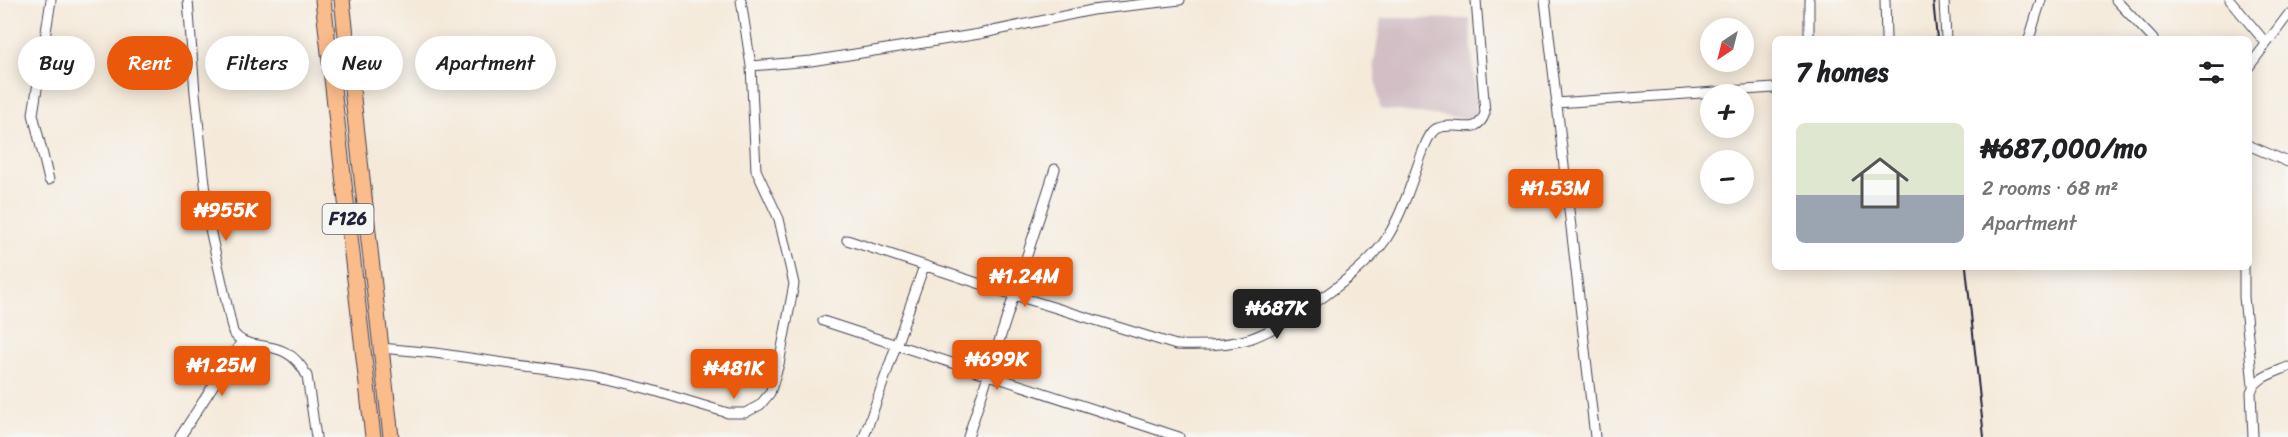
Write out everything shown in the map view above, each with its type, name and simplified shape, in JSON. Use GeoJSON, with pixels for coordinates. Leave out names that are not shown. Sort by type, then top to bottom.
{"type":"FeatureCollection","features":[{"type":"Feature","properties":{"kind":"main road","name":"F126"},"geometry":{"type":"LineString","coordinates":[[323,0],[373,437]]}},
{"type":"Feature","properties":{"kind":"main road","name":"F126"},"geometry":{"type":"LineString","coordinates":[[342,0],[391,437]]}},
{"type":"Feature","properties":{"kind":"main road"},"geometry":{"type":"LineString","coordinates":[[347,212],[366,209]]}},
{"type":"Feature","properties":{"kind":"street"},"geometry":{"type":"LineString","coordinates":[[48,180],[33,114],[51,0]]}},
{"type":"Feature","properties":{"kind":"street"},"geometry":{"type":"LineString","coordinates":[[188,0],[195,93],[210,229],[233,332],[242,341],[276,347],[293,357],[302,367],[307,376],[315,437]]}},
{"type":"Feature","properties":{"kind":"street"},"geometry":{"type":"LineString","coordinates":[[381,348],[435,352],[596,376],[728,413],[745,414],[760,405],[770,393],[779,364],[794,284],[779,219],[756,170],[751,66],[741,0]]}},
{"type":"Feature","properties":{"kind":"street"},"geometry":{"type":"LineString","coordinates":[[751,66],[811,61],[979,34],[1092,10],[1180,0]]}},
{"type":"Feature","properties":{"kind":"street"},"geometry":{"type":"LineString","coordinates":[[847,240],[1176,345],[1198,346],[1249,338],[1317,301],[1347,279],[1374,254],[1387,237],[1432,132],[1439,127],[1477,126],[1482,122],[1485,113],[1476,0]]}},
{"type":"Feature","properties":{"kind":"street"},"geometry":{"type":"LineString","coordinates":[[1545,0],[1595,437]]}},
{"type":"Feature","properties":{"kind":"street"},"geometry":{"type":"LineString","coordinates":[[1809,0],[1809,36]]}},
{"type":"Feature","properties":{"kind":"street"},"geometry":{"type":"LineString","coordinates":[[1885,0],[1886,36]]}},
{"type":"Feature","properties":{"kind":"street"},"geometry":{"type":"LineString","coordinates":[[1944,0],[1946,36]]}},
{"type":"Feature","properties":{"kind":"street"},"geometry":{"type":"LineString","coordinates":[[2029,36],[2041,0]]}},
{"type":"Feature","properties":{"kind":"street"},"geometry":{"type":"LineString","coordinates":[[2116,0],[2150,36]]}},
{"type":"Feature","properties":{"kind":"street"},"geometry":{"type":"LineString","coordinates":[[2230,0],[2266,43]]}},
{"type":"Feature","properties":{"kind":"street"},"geometry":{"type":"LineString","coordinates":[[2252,62],[2288,15]]}},
{"type":"Feature","properties":{"kind":"street"},"geometry":{"type":"LineString","coordinates":[[1556,103],[1772,88]]}},
{"type":"Feature","properties":{"kind":"street"},"geometry":{"type":"LineString","coordinates":[[2252,147],[2288,162]]}},
{"type":"Feature","properties":{"kind":"street"},"geometry":{"type":"LineString","coordinates":[[968,437],[1054,169]]}},
{"type":"Feature","properties":{"kind":"street"},"geometry":{"type":"LineString","coordinates":[[864,437],[924,266]]}},
{"type":"Feature","properties":{"kind":"street"},"geometry":{"type":"LineString","coordinates":[[2244,270],[2244,297],[2253,385],[2251,392],[2253,437]]}},
{"type":"Feature","properties":{"kind":"street"},"geometry":{"type":"LineString","coordinates":[[823,321],[1179,437]]}},
{"type":"Feature","properties":{"kind":"street"},"geometry":{"type":"LineString","coordinates":[[180,437],[242,341]]}},
{"type":"Feature","properties":{"kind":"street"},"geometry":{"type":"LineString","coordinates":[[2253,385],[2288,367]]}},
{"type":"Feature","properties":{"kind":"shaded area"},"geometry":{"type":"Polygon","coordinates":[[[1381,18],[1470,19],[1477,120],[1380,109],[1374,64],[1381,18]]]}},
{"type":"Feature","properties":{"kind":"railway"},"geometry":{"type":"LineString","coordinates":[[1933,0],[1937,36]]}},
{"type":"Feature","properties":{"kind":"railway"},"geometry":{"type":"LineString","coordinates":[[1966,270],[1984,437]]}}]}
